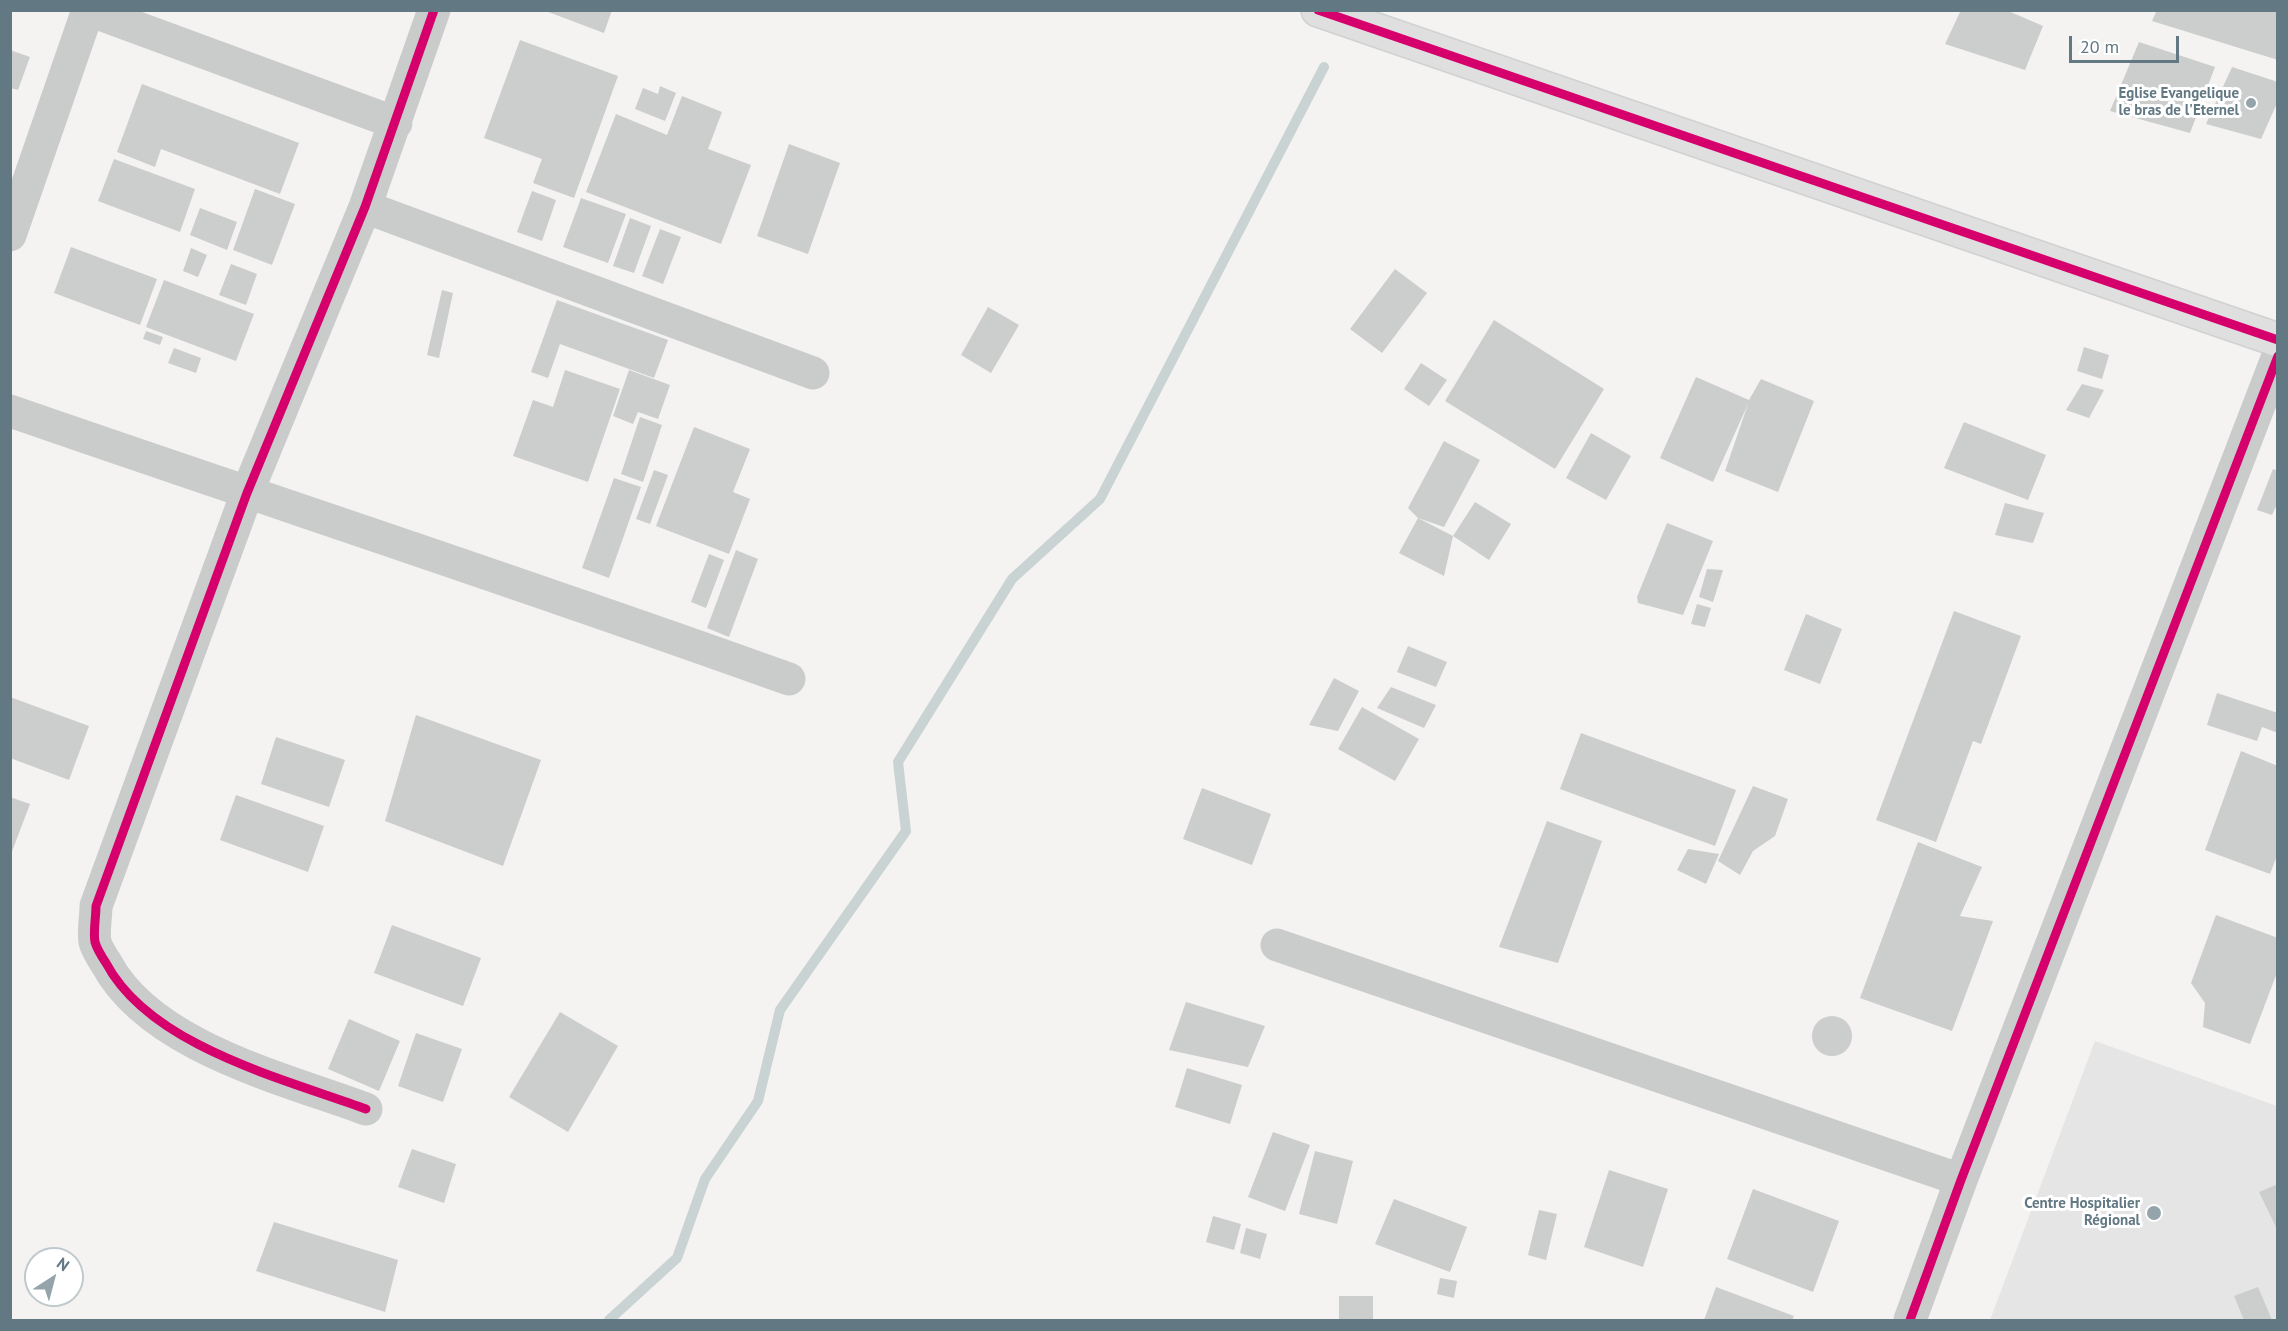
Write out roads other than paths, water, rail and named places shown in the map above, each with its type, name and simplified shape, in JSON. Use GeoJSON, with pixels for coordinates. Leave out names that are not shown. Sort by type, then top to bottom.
{"type":"FeatureCollection","features":[{"type":"Feature","properties":{"kind":"street"},"geometry":{"type":"LineString","coordinates":[[10,235],[88,10],[396,123]]}},
{"type":"Feature","properties":{"kind":"street"},"geometry":{"type":"LineString","coordinates":[[366,1109],[216,1054],[178,1034],[141,1007],[113,977],[95,942],[96,906],[247,493],[364,207],[396,123],[434,10]]}},
{"type":"Feature","properties":{"kind":"street"},"geometry":{"type":"LineString","coordinates":[[1318,10],[2277,340]]}},
{"type":"Feature","properties":{"kind":"street"},"geometry":{"type":"LineString","coordinates":[[364,207],[813,374]]}},
{"type":"Feature","properties":{"kind":"street"},"geometry":{"type":"LineString","coordinates":[[1910,1320],[2277,356]]}},
{"type":"Feature","properties":{"kind":"street"},"geometry":{"type":"LineString","coordinates":[[10,411],[608,614],[789,679]]}},
{"type":"Feature","properties":{"kind":"street"},"geometry":{"type":"LineString","coordinates":[[1277,945],[1962,1180]]}},
{"type":"Feature","properties":{"kind":"waterway"},"geometry":{"type":"LineString","coordinates":[[609,1320],[677,1258],[705,1179],[758,1101],[780,1010],[906,831],[898,762],[1012,579],[1100,499],[1324,67]]}},
{"type":"Feature","properties":{"kind":"place","name":"Eglise Evangelique le bras de l'Eternel"},"geometry":{"type":"Point","coordinates":[2251,103]}},
{"type":"Feature","properties":{"kind":"place","name":"Centre Hospitalier Régional"},"geometry":{"type":"Point","coordinates":[2154,1213]}}]}
